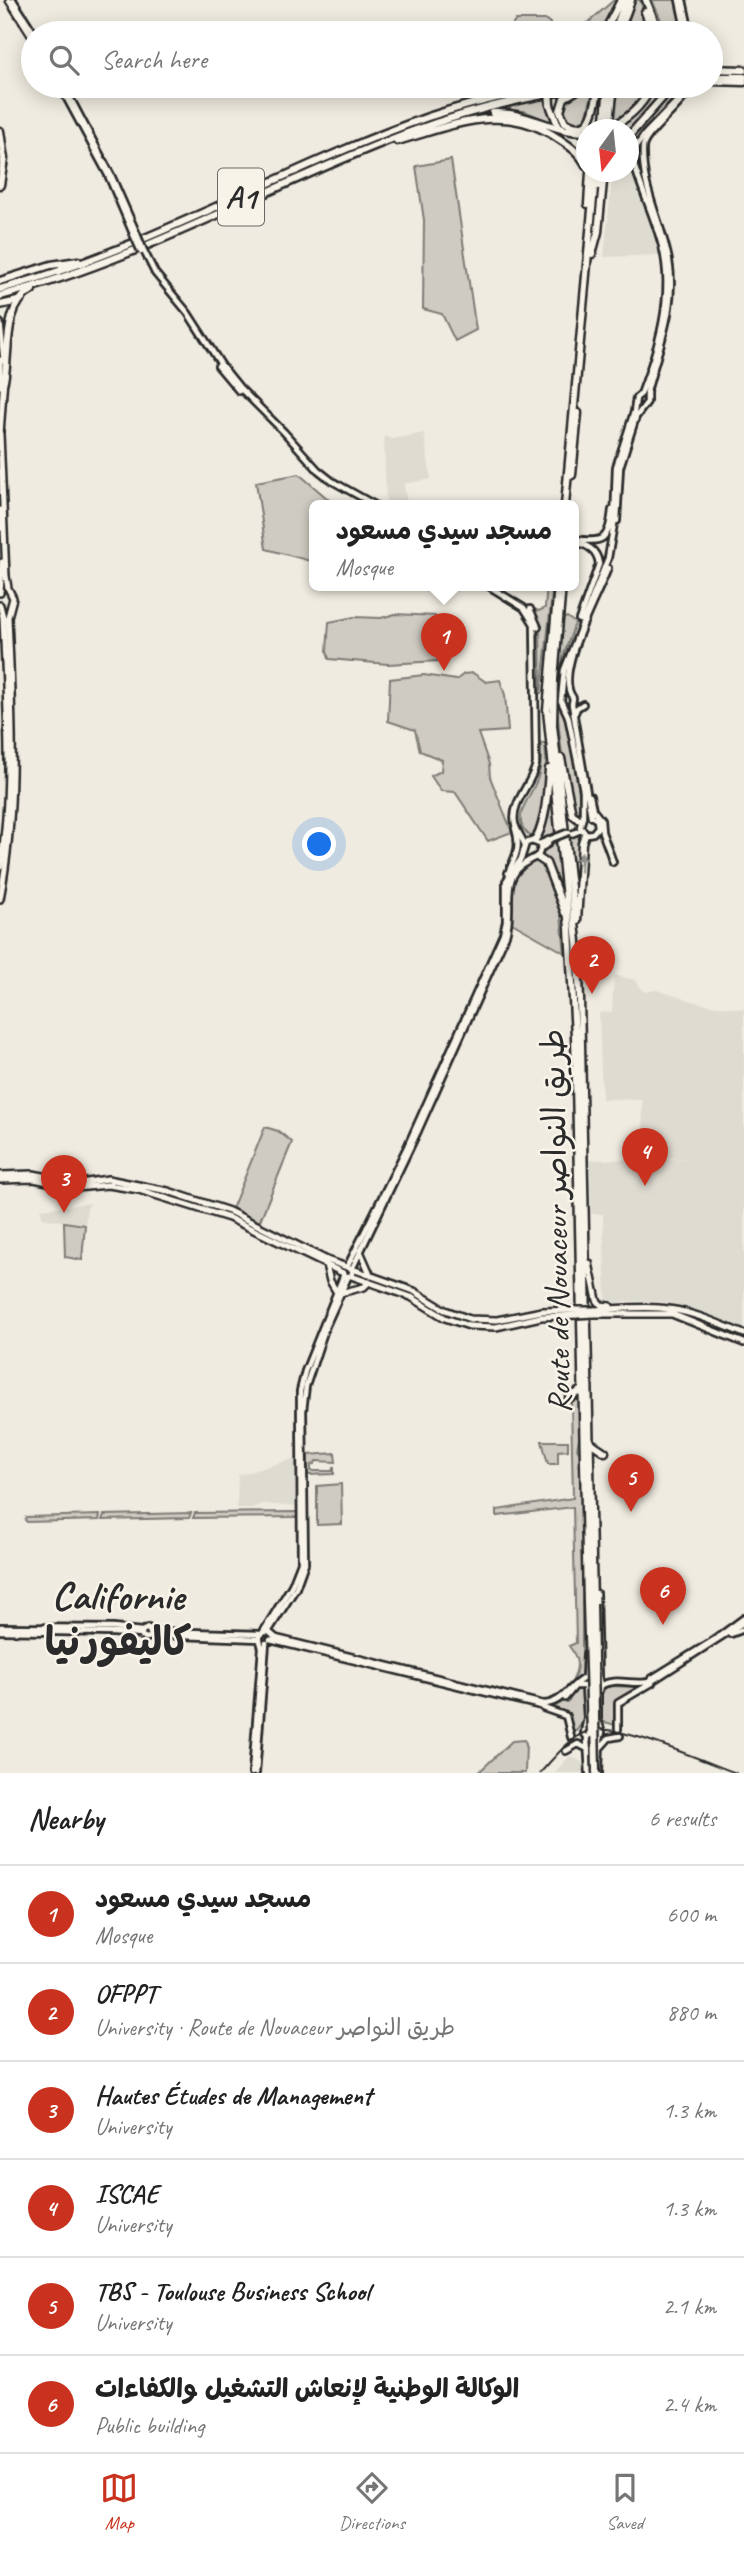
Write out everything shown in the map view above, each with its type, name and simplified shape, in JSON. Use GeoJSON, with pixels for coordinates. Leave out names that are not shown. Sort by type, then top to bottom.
{"type":"FeatureCollection","features":[{"type":"Feature","properties":{"kind":"highway"},"geometry":{"type":"LineString","coordinates":[[611,21],[626,0]]}},
{"type":"Feature","properties":{"kind":"highway"},"geometry":{"type":"LineString","coordinates":[[619,21],[626,0]]}},
{"type":"Feature","properties":{"kind":"highway"},"geometry":{"type":"LineString","coordinates":[[644,0],[650,21]]}},
{"type":"Feature","properties":{"kind":"highway"},"geometry":{"type":"LineString","coordinates":[[644,0],[654,21]]}},
{"type":"Feature","properties":{"kind":"highway"},"geometry":{"type":"LineString","coordinates":[[723,72],[744,75]]}},
{"type":"Feature","properties":{"kind":"highway"},"geometry":{"type":"LineString","coordinates":[[723,78],[744,75]]}},
{"type":"Feature","properties":{"kind":"highway"},"geometry":{"type":"LineString","coordinates":[[473,104],[492,98]]}},
{"type":"Feature","properties":{"kind":"highway","name":"A1"},"geometry":{"type":"LineString","coordinates":[[0,289],[107,254],[431,116],[501,98]]}},
{"type":"Feature","properties":{"kind":"highway","name":"A1"},"geometry":{"type":"LineString","coordinates":[[0,296],[68,275],[134,250],[368,149],[472,111],[526,98]]}},
{"type":"Feature","properties":{"kind":"highway"},"geometry":{"type":"LineString","coordinates":[[550,98],[558,125]]}},
{"type":"Feature","properties":{"kind":"highway"},"geometry":{"type":"LineString","coordinates":[[564,98],[560,105],[562,118],[569,125],[582,126],[590,120],[603,98]]}},
{"type":"Feature","properties":{"kind":"highway"},"geometry":{"type":"LineString","coordinates":[[605,119],[606,98]]}},
{"type":"Feature","properties":{"kind":"highway"},"geometry":{"type":"LineString","coordinates":[[626,119],[634,113],[644,98]]}},
{"type":"Feature","properties":{"kind":"highway"},"geometry":{"type":"LineString","coordinates":[[639,124],[662,98]]}},
{"type":"Feature","properties":{"kind":"highway"},"geometry":{"type":"LineString","coordinates":[[397,141],[449,122],[498,113],[519,114],[563,130],[576,131]]}},
{"type":"Feature","properties":{"kind":"highway"},"geometry":{"type":"LineString","coordinates":[[368,149],[476,119],[506,117],[548,131],[576,151]]}},
{"type":"Feature","properties":{"kind":"highway"},"geometry":{"type":"LineString","coordinates":[[0,131],[4,159],[0,185]]}},
{"type":"Feature","properties":{"kind":"highway"},"geometry":{"type":"LineString","coordinates":[[566,136],[576,150]]}},
{"type":"Feature","properties":{"kind":"highway"},"geometry":{"type":"LineString","coordinates":[[0,146],[0,171]]}},
{"type":"Feature","properties":{"kind":"highway"},"geometry":{"type":"LineString","coordinates":[[590,182],[587,233],[590,254]]}},
{"type":"Feature","properties":{"kind":"highway"},"geometry":{"type":"LineString","coordinates":[[589,244],[601,182]]}},
{"type":"Feature","properties":{"kind":"highway"},"geometry":{"type":"LineString","coordinates":[[568,500],[590,254],[601,182]]}},
{"type":"Feature","properties":{"kind":"highway"},"geometry":{"type":"LineString","coordinates":[[590,254],[598,232],[602,182]]}},
{"type":"Feature","properties":{"kind":"highway"},"geometry":{"type":"LineString","coordinates":[[0,280],[107,254]]}},
{"type":"Feature","properties":{"kind":"highway"},"geometry":{"type":"LineString","coordinates":[[0,305],[18,301],[29,292],[68,275]]}},
{"type":"Feature","properties":{"kind":"highway"},"geometry":{"type":"LineString","coordinates":[[2,384],[12,319],[18,301]]}},
{"type":"Feature","properties":{"kind":"highway","name":"Route de Nouaceur طريق النواصر"},"geometry":{"type":"LineString","coordinates":[[558,591],[548,684],[551,753],[569,928],[576,1057],[594,1773]]}},
{"type":"Feature","properties":{"kind":"highway","name":"Route de Nouaceur طريق النواصر"},"geometry":{"type":"LineString","coordinates":[[559,591],[554,730],[577,941],[590,1442],[589,1558]]}},
{"type":"Feature","properties":{"kind":"highway"},"geometry":{"type":"LineString","coordinates":[[554,730],[572,814],[582,826],[577,941]]}},
{"type":"Feature","properties":{"kind":"highway"},"geometry":{"type":"LineString","coordinates":[[536,843],[542,822],[551,753]]}},
{"type":"Feature","properties":{"kind":"highway"},"geometry":{"type":"LineString","coordinates":[[534,858],[546,863],[569,928]]}},
{"type":"Feature","properties":{"kind":"highway"},"geometry":{"type":"LineString","coordinates":[[583,1104],[587,1137],[589,1264],[586,1302]]}},
{"type":"Feature","properties":{"kind":"highway"},"geometry":{"type":"LineString","coordinates":[[583,1390],[569,1399],[583,1402]]}},
{"type":"Feature","properties":{"kind":"highway"},"geometry":{"type":"LineString","coordinates":[[590,1442],[605,1453],[590,1451]]}},
{"type":"Feature","properties":{"kind":"main road"},"geometry":{"type":"LineString","coordinates":[[11,0],[24,21]]}},
{"type":"Feature","properties":{"kind":"main road"},"geometry":{"type":"LineString","coordinates":[[681,0],[685,21]]}},
{"type":"Feature","properties":{"kind":"main road"},"geometry":{"type":"LineString","coordinates":[[69,98],[111,175],[154,276],[190,319],[217,364],[235,387],[315,471],[360,500]]}},
{"type":"Feature","properties":{"kind":"main road"},"geometry":{"type":"LineString","coordinates":[[639,143],[680,98]]}},
{"type":"Feature","properties":{"kind":"main road"},"geometry":{"type":"LineString","coordinates":[[644,395],[665,331],[671,281],[667,251],[643,174],[643,151],[648,136],[681,98]]}},
{"type":"Feature","properties":{"kind":"main road"},"geometry":{"type":"LineString","coordinates":[[639,152],[643,151]]}},
{"type":"Feature","properties":{"kind":"main road"},"geometry":{"type":"LineString","coordinates":[[639,161],[643,159]]}},
{"type":"Feature","properties":{"kind":"main road"},"geometry":{"type":"LineString","coordinates":[[582,826],[583,790],[576,750],[563,704],[572,655],[605,576],[614,543],[622,460],[636,417],[647,402],[644,395],[660,338],[666,274],[662,246],[639,175]]}},
{"type":"Feature","properties":{"kind":"main road"},"geometry":{"type":"LineString","coordinates":[[142,252],[239,387],[323,474],[367,500]]}},
{"type":"Feature","properties":{"kind":"main road"},"geometry":{"type":"LineString","coordinates":[[0,323],[1,453],[6,567],[13,600],[10,606],[13,788],[8,849],[0,899]]}},
{"type":"Feature","properties":{"kind":"main road"},"geometry":{"type":"LineString","coordinates":[[0,360],[2,384]]}},
{"type":"Feature","properties":{"kind":"main road"},"geometry":{"type":"LineString","coordinates":[[564,670],[608,558],[614,529],[617,462],[636,398],[644,395]]}},
{"type":"Feature","properties":{"kind":"main road"},"geometry":{"type":"LineString","coordinates":[[636,402],[643,406]]}},
{"type":"Feature","properties":{"kind":"main road"},"geometry":{"type":"LineString","coordinates":[[579,541],[596,541],[606,537],[615,503]]}},
{"type":"Feature","properties":{"kind":"main road"},"geometry":{"type":"LineString","coordinates":[[0,510],[0,593],[10,593]]}},
{"type":"Feature","properties":{"kind":"main road"},"geometry":{"type":"LineString","coordinates":[[566,695],[564,670],[567,650],[599,564],[593,550],[579,543]]}},
{"type":"Feature","properties":{"kind":"main road"},"geometry":{"type":"LineString","coordinates":[[254,1773],[265,1637],[301,1562],[300,1396],[305,1371],[338,1292],[503,934],[506,921],[505,891],[518,846],[513,822],[536,764],[535,628],[527,611],[496,591]]}},
{"type":"Feature","properties":{"kind":"main road"},"geometry":{"type":"LineString","coordinates":[[502,591],[530,609],[537,624],[538,764],[534,780],[517,816],[520,829],[536,843]]}},
{"type":"Feature","properties":{"kind":"main road"},"geometry":{"type":"LineString","coordinates":[[0,867],[8,762],[3,617],[0,605],[10,606]]}},
{"type":"Feature","properties":{"kind":"main road"},"geometry":{"type":"LineString","coordinates":[[566,695],[573,698],[574,721],[591,816],[597,820],[598,827],[593,833],[582,826]]}},
{"type":"Feature","properties":{"kind":"main road"},"geometry":{"type":"LineString","coordinates":[[563,704],[572,704]]}},
{"type":"Feature","properties":{"kind":"main road"},"geometry":{"type":"LineString","coordinates":[[574,721],[576,709],[583,704]]}},
{"type":"Feature","properties":{"kind":"main road"},"geometry":{"type":"LineString","coordinates":[[587,792],[593,810],[601,820],[602,833],[613,862]]}},
{"type":"Feature","properties":{"kind":"main road"},"geometry":{"type":"LineString","coordinates":[[515,814],[526,855],[534,858]]}},
{"type":"Feature","properties":{"kind":"main road"},"geometry":{"type":"LineString","coordinates":[[524,848],[552,841],[569,833],[582,826],[591,816]]}},
{"type":"Feature","properties":{"kind":"main road"},"geometry":{"type":"LineString","coordinates":[[534,858],[536,843]]}},
{"type":"Feature","properties":{"kind":"main road"},"geometry":{"type":"LineString","coordinates":[[508,876],[521,859],[524,848]]}},
{"type":"Feature","properties":{"kind":"main road"},"geometry":{"type":"LineString","coordinates":[[348,1272],[418,1131],[506,935],[509,918],[508,890],[512,876],[522,864],[534,858]]}},
{"type":"Feature","properties":{"kind":"main road"},"geometry":{"type":"LineString","coordinates":[[0,1175],[33,1174],[80,1183],[108,1180],[156,1188],[229,1210],[348,1272]]}},
{"type":"Feature","properties":{"kind":"main road"},"geometry":{"type":"LineString","coordinates":[[0,1180],[34,1179],[76,1188],[108,1185],[139,1190],[229,1218],[326,1265],[414,1291],[445,1310],[470,1319],[497,1320],[531,1312],[577,1313],[620,1308]]}},
{"type":"Feature","properties":{"kind":"main road"},"geometry":{"type":"LineString","coordinates":[[360,1251],[370,1279]]}},
{"type":"Feature","properties":{"kind":"main road"},"geometry":{"type":"LineString","coordinates":[[589,1264],[598,1302],[603,1306],[670,1309],[702,1317],[744,1334]]}},
{"type":"Feature","properties":{"kind":"main road"},"geometry":{"type":"LineString","coordinates":[[326,1265],[330,1280],[338,1292]]}},
{"type":"Feature","properties":{"kind":"main road"},"geometry":{"type":"LineString","coordinates":[[338,1292],[364,1287],[370,1279]]}},
{"type":"Feature","properties":{"kind":"main road"},"geometry":{"type":"LineString","coordinates":[[593,1312],[671,1314],[744,1343]]}},
{"type":"Feature","properties":{"kind":"main road"},"geometry":{"type":"LineString","coordinates":[[589,1558],[596,1605],[599,1724],[602,1730],[600,1751]]}},
{"type":"Feature","properties":{"kind":"main road"},"geometry":{"type":"LineString","coordinates":[[589,1558],[584,1588],[584,1678],[587,1707],[585,1726],[594,1773]]}},
{"type":"Feature","properties":{"kind":"main road"},"geometry":{"type":"LineString","coordinates":[[142,1633],[145,1628],[151,1633],[265,1637],[543,1704],[558,1701],[572,1685],[591,1674],[639,1682],[651,1679],[744,1622]]}},
{"type":"Feature","properties":{"kind":"main road"},"geometry":{"type":"LineString","coordinates":[[618,1729],[618,1703],[744,1622]]}},
{"type":"Feature","properties":{"kind":"main road"},"geometry":{"type":"LineString","coordinates":[[0,1629],[142,1633],[147,1638],[151,1633]]}},
{"type":"Feature","properties":{"kind":"main road"},"geometry":{"type":"LineString","coordinates":[[730,1633],[738,1633],[744,1629]]}},
{"type":"Feature","properties":{"kind":"main road"},"geometry":{"type":"LineString","coordinates":[[265,1637],[538,1706],[566,1716],[571,1737]]}},
{"type":"Feature","properties":{"kind":"main road"},"geometry":{"type":"LineString","coordinates":[[538,1706],[556,1704],[575,1686],[593,1691],[613,1682],[643,1684],[658,1678]]}},
{"type":"Feature","properties":{"kind":"main road"},"geometry":{"type":"LineString","coordinates":[[585,1726],[593,1722],[599,1724]]}},
{"type":"Feature","properties":{"kind":"main road"},"geometry":{"type":"LineString","coordinates":[[594,1773],[600,1751],[607,1739],[620,1736]]}},
{"type":"Feature","properties":{"kind":"main road"},"geometry":{"type":"LineString","coordinates":[[586,1737],[592,1740],[600,1737]]}},
{"type":"Feature","properties":{"kind":"main road"},"geometry":{"type":"LineString","coordinates":[[566,1751],[579,1744],[588,1749]]}},
{"type":"Feature","properties":{"kind":"shaded area"},"geometry":{"type":"Polygon","coordinates":[[[614,0],[618,0],[607,21],[590,21],[614,0]]]}},
{"type":"Feature","properties":{"kind":"shaded area"},"geometry":{"type":"Polygon","coordinates":[[[635,0],[640,0],[647,21],[627,21],[635,0]]]}},
{"type":"Feature","properties":{"kind":"shaded area"},"geometry":{"type":"Polygon","coordinates":[[[652,0],[676,0],[681,21],[662,21],[652,0]]]}},
{"type":"Feature","properties":{"kind":"shaded area"},"geometry":{"type":"Polygon","coordinates":[[[546,20],[547,21],[515,21],[546,20]]]}},
{"type":"Feature","properties":{"kind":"shaded area"},"geometry":{"type":"Polygon","coordinates":[[[547,98],[554,123],[524,111],[492,109],[547,98]]]}},
{"type":"Feature","properties":{"kind":"shaded area"},"geometry":{"type":"Polygon","coordinates":[[[568,98],[591,98],[586,119],[576,119],[575,123],[566,117],[564,111],[568,98]]]}},
{"type":"Feature","properties":{"kind":"shaded area"},"geometry":{"type":"Polygon","coordinates":[[[614,98],[662,98],[639,123],[639,119],[612,119],[614,98]]]}},
{"type":"Feature","properties":{"kind":"shaded area"},"geometry":{"type":"Polygon","coordinates":[[[666,98],[675,98],[639,137],[639,128],[666,98]]]}},
{"type":"Feature","properties":{"kind":"shaded area"},"geometry":{"type":"Polygon","coordinates":[[[451,160],[476,330],[455,341],[442,314],[423,309],[424,220],[416,166],[451,160]]]}},
{"type":"Feature","properties":{"kind":"shaded area"},"geometry":{"type":"Polygon","coordinates":[[[612,182],[636,182],[655,235],[659,255],[604,257],[612,182]]]}},
{"type":"Feature","properties":{"kind":"shaded area"},"geometry":{"type":"Polygon","coordinates":[[[424,433],[431,479],[404,484],[406,500],[386,500],[384,436],[392,439],[424,433]]]}},
{"type":"Feature","properties":{"kind":"shaded area"},"geometry":{"type":"Polygon","coordinates":[[[299,474],[329,500],[309,500],[309,561],[266,549],[256,482],[299,474]]]}},
{"type":"Feature","properties":{"kind":"shaded area"},"geometry":{"type":"Polygon","coordinates":[[[546,591],[552,591],[541,694],[540,624],[532,608],[539,611],[545,608],[546,591]]]}},
{"type":"Feature","properties":{"kind":"shaded area"},"geometry":{"type":"Polygon","coordinates":[[[395,614],[435,616],[438,661],[388,664],[329,659],[329,622],[354,617],[381,618],[395,614]]]}},
{"type":"Feature","properties":{"kind":"shaded area"},"geometry":{"type":"Polygon","coordinates":[[[567,617],[575,623],[563,657],[560,689],[558,669],[563,619],[567,617]]]}},
{"type":"Feature","properties":{"kind":"shaded area"},"geometry":{"type":"Polygon","coordinates":[[[473,673],[486,682],[500,680],[505,695],[508,731],[478,733],[489,764],[490,777],[512,832],[488,841],[455,792],[441,791],[431,776],[441,771],[442,760],[420,751],[415,730],[388,721],[390,679],[424,675],[456,680],[464,674],[473,673]]]}},
{"type":"Feature","properties":{"kind":"shaded area"},"geometry":{"type":"Polygon","coordinates":[[[557,700],[563,714],[575,767],[579,796],[577,815],[566,777],[557,700]]]}},
{"type":"Feature","properties":{"kind":"shaded area"},"geometry":{"type":"Polygon","coordinates":[[[545,743],[544,790],[535,836],[532,837],[521,823],[521,816],[538,777],[541,744],[545,743]]]}},
{"type":"Feature","properties":{"kind":"shaded area"},"geometry":{"type":"Polygon","coordinates":[[[552,791],[557,834],[541,840],[539,838],[552,791]]]}},
{"type":"Feature","properties":{"kind":"shaded area"},"geometry":{"type":"Polygon","coordinates":[[[576,833],[582,835],[576,916],[568,836],[576,833]]]}},
{"type":"Feature","properties":{"kind":"shaded area"},"geometry":{"type":"Polygon","coordinates":[[[558,841],[564,906],[542,857],[546,847],[558,841]]]}},
{"type":"Feature","properties":{"kind":"shaded area"},"geometry":{"type":"Polygon","coordinates":[[[543,861],[560,906],[565,953],[512,923],[515,877],[528,864],[543,861]]]}},
{"type":"Feature","properties":{"kind":"shaded area"},"geometry":{"type":"Polygon","coordinates":[[[614,975],[635,980],[644,992],[656,990],[703,1004],[744,1009],[744,1332],[714,1318],[664,1302],[632,1301],[606,1304],[603,1214],[591,1214],[590,1160],[699,1158],[644,1158],[642,1100],[602,1099],[599,1013],[612,1012],[614,975]]]}},
{"type":"Feature","properties":{"kind":"shaded area"},"geometry":{"type":"Polygon","coordinates":[[[265,1127],[278,1131],[292,1142],[259,1223],[232,1209],[265,1127]]]}},
{"type":"Feature","properties":{"kind":"shaded area"},"geometry":{"type":"Polygon","coordinates":[[[91,1203],[87,1208],[85,1225],[42,1218],[41,1209],[91,1203]]]}},
{"type":"Feature","properties":{"kind":"shaded area"},"geometry":{"type":"Polygon","coordinates":[[[64,1222],[85,1225],[82,1260],[65,1257],[64,1222]]]}},
{"type":"Feature","properties":{"kind":"shaded area"},"geometry":{"type":"Polygon","coordinates":[[[579,1401],[582,1421],[577,1449],[582,1454],[582,1675],[572,1682],[577,1663],[569,1646],[576,1643],[573,1507],[497,1516],[497,1510],[573,1498],[571,1402],[579,1401]]]}},
{"type":"Feature","properties":{"kind":"shaded area"},"geometry":{"type":"Polygon","coordinates":[[[542,1441],[568,1441],[568,1450],[558,1451],[558,1464],[548,1464],[542,1441]]]}},
{"type":"Feature","properties":{"kind":"shaded area"},"geometry":{"type":"Polygon","coordinates":[[[335,1453],[336,1462],[316,1461],[311,1465],[311,1471],[332,1471],[334,1466],[334,1474],[308,1475],[308,1455],[335,1453]]]}},
{"type":"Feature","properties":{"kind":"shaded area"},"geometry":{"type":"Polygon","coordinates":[[[297,1458],[298,1507],[263,1504],[252,1508],[237,1508],[238,1475],[297,1458]]]}},
{"type":"Feature","properties":{"kind":"shaded area"},"geometry":{"type":"Polygon","coordinates":[[[341,1484],[342,1524],[317,1525],[317,1486],[341,1484]]]}},
{"type":"Feature","properties":{"kind":"shaded area"},"geometry":{"type":"Polygon","coordinates":[[[298,1512],[297,1517],[193,1518],[195,1513],[298,1512]]]}},
{"type":"Feature","properties":{"kind":"shaded area"},"geometry":{"type":"Polygon","coordinates":[[[191,1513],[189,1518],[102,1520],[104,1515],[191,1513]]]}},
{"type":"Feature","properties":{"kind":"shaded area"},"geometry":{"type":"Polygon","coordinates":[[[100,1515],[99,1520],[25,1520],[26,1517],[100,1515]]]}},
{"type":"Feature","properties":{"kind":"shaded area"},"geometry":{"type":"Polygon","coordinates":[[[607,1686],[642,1687],[617,1702],[615,1725],[601,1721],[600,1695],[607,1686]]]}},
{"type":"Feature","properties":{"kind":"shaded area"},"geometry":{"type":"Polygon","coordinates":[[[575,1688],[583,1689],[585,1714],[581,1725],[572,1734],[566,1715],[551,1709],[566,1700],[575,1688]]]}},
{"type":"Feature","properties":{"kind":"shaded area"},"geometry":{"type":"Polygon","coordinates":[[[524,1740],[526,1743],[525,1773],[478,1773],[512,1741],[524,1740]]]}},
{"type":"Feature","properties":{"kind":"shaded area"},"geometry":{"type":"Polygon","coordinates":[[[570,1756],[580,1761],[586,1768],[586,1773],[554,1773],[570,1756]]]}},
{"type":"Feature","properties":{"kind":"tram line"},"geometry":{"type":"LineString","coordinates":[[540,1773],[583,1733],[602,1729],[639,1737],[736,1773]]}},
{"type":"Feature","properties":{"kind":"place","name":"مسجد سيدي مسعود"},"geometry":{"type":"Point","coordinates":[444,671]}},
{"type":"Feature","properties":{"kind":"place","name":"OFPPT"},"geometry":{"type":"Point","coordinates":[592,994]}},
{"type":"Feature","properties":{"kind":"place","name":"ISCAE"},"geometry":{"type":"Point","coordinates":[645,1186]}},
{"type":"Feature","properties":{"kind":"place","name":"Hautes Études de Management"},"geometry":{"type":"Point","coordinates":[64,1213]}},
{"type":"Feature","properties":{"kind":"place","name":"TBS - Toulouse Business School"},"geometry":{"type":"Point","coordinates":[631,1512]}},
{"type":"Feature","properties":{"kind":"place","name":"الوكالة الوطنية لإنعاش التشغيل والكفاءات"},"geometry":{"type":"Point","coordinates":[663,1625]}},
{"type":"Feature","properties":{"kind":"district","name":"Californie كاليفورنيا"},"geometry":{"type":"Point","coordinates":[118,1618]}}]}
